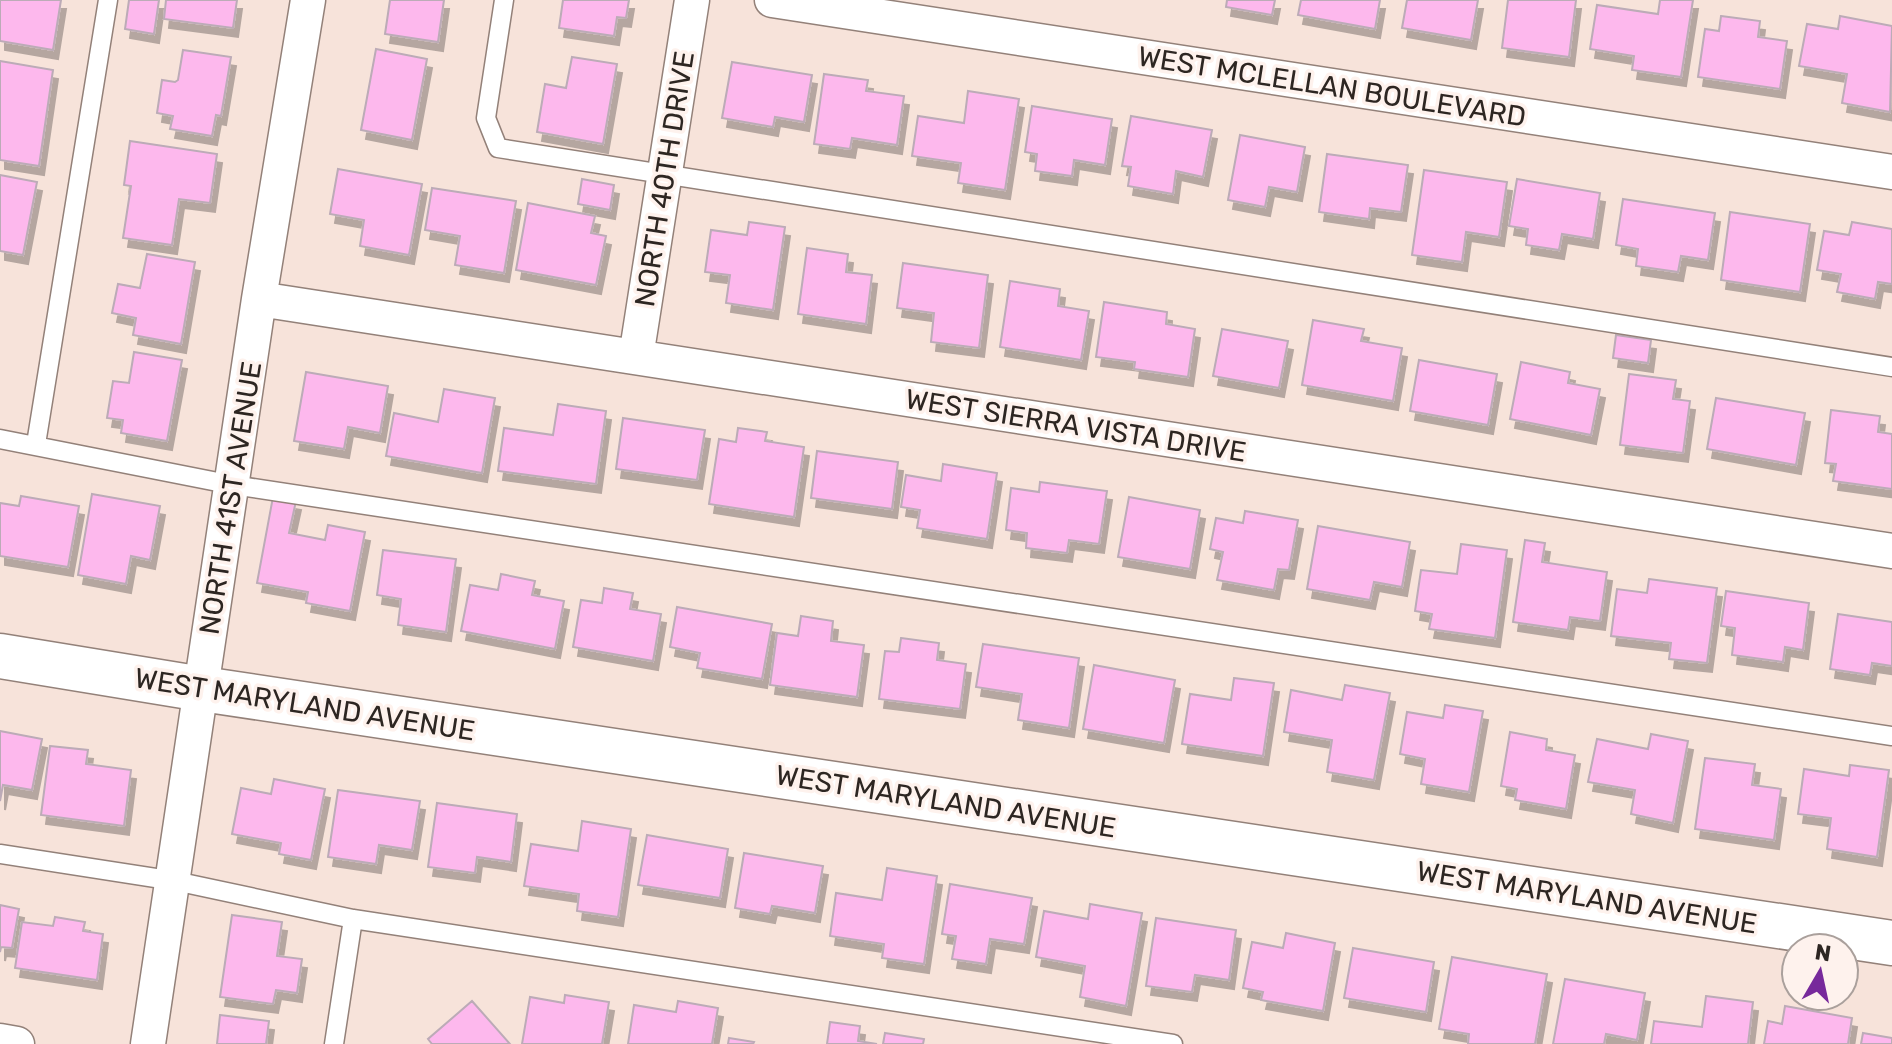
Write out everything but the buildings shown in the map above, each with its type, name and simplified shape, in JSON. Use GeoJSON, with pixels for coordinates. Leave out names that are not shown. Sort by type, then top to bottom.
{"type":"FeatureCollection","features":[{"type":"Feature","properties":{"kind":"street","name":"NORTH 41ST AVENUE"},"geometry":{"type":"LineString","coordinates":[[148,1044],[175,881],[259,299],[308,0]]}},
{"type":"Feature","properties":{"kind":"street","name":"NORTH 40TH DRIVE"},"geometry":{"type":"LineString","coordinates":[[636,357],[692,0]]}},
{"type":"Feature","properties":{"kind":"street","name":"WEST MCLELLAN BOULEVARD"},"geometry":{"type":"LineString","coordinates":[[772,0],[1892,172]]}},
{"type":"Feature","properties":{"kind":"street","name":"WEST SIERRA VISTA DRIVE"},"geometry":{"type":"LineString","coordinates":[[259,299],[1892,551]]}},
{"type":"Feature","properties":{"kind":"street","name":"WEST MARYLAND AVENUE"},"geometry":{"type":"LineString","coordinates":[[0,656],[1892,943]]}},
{"type":"Feature","properties":{"kind":"street"},"geometry":{"type":"LineString","coordinates":[[0,1041],[17,1044]]}},
{"type":"Feature","properties":{"kind":"lane"},"geometry":{"type":"LineString","coordinates":[[36,444],[108,0]]}},
{"type":"Feature","properties":{"kind":"lane"},"geometry":{"type":"LineString","coordinates":[[504,0],[486,118],[498,148],[1892,367]]}},
{"type":"Feature","properties":{"kind":"lane"},"geometry":{"type":"LineString","coordinates":[[0,439],[233,485],[1892,736]]}},
{"type":"Feature","properties":{"kind":"lane"},"geometry":{"type":"LineString","coordinates":[[0,854],[175,881],[353,919],[1173,1044]]}},
{"type":"Feature","properties":{"kind":"lane"},"geometry":{"type":"LineString","coordinates":[[334,1044],[353,919]]}}]}
